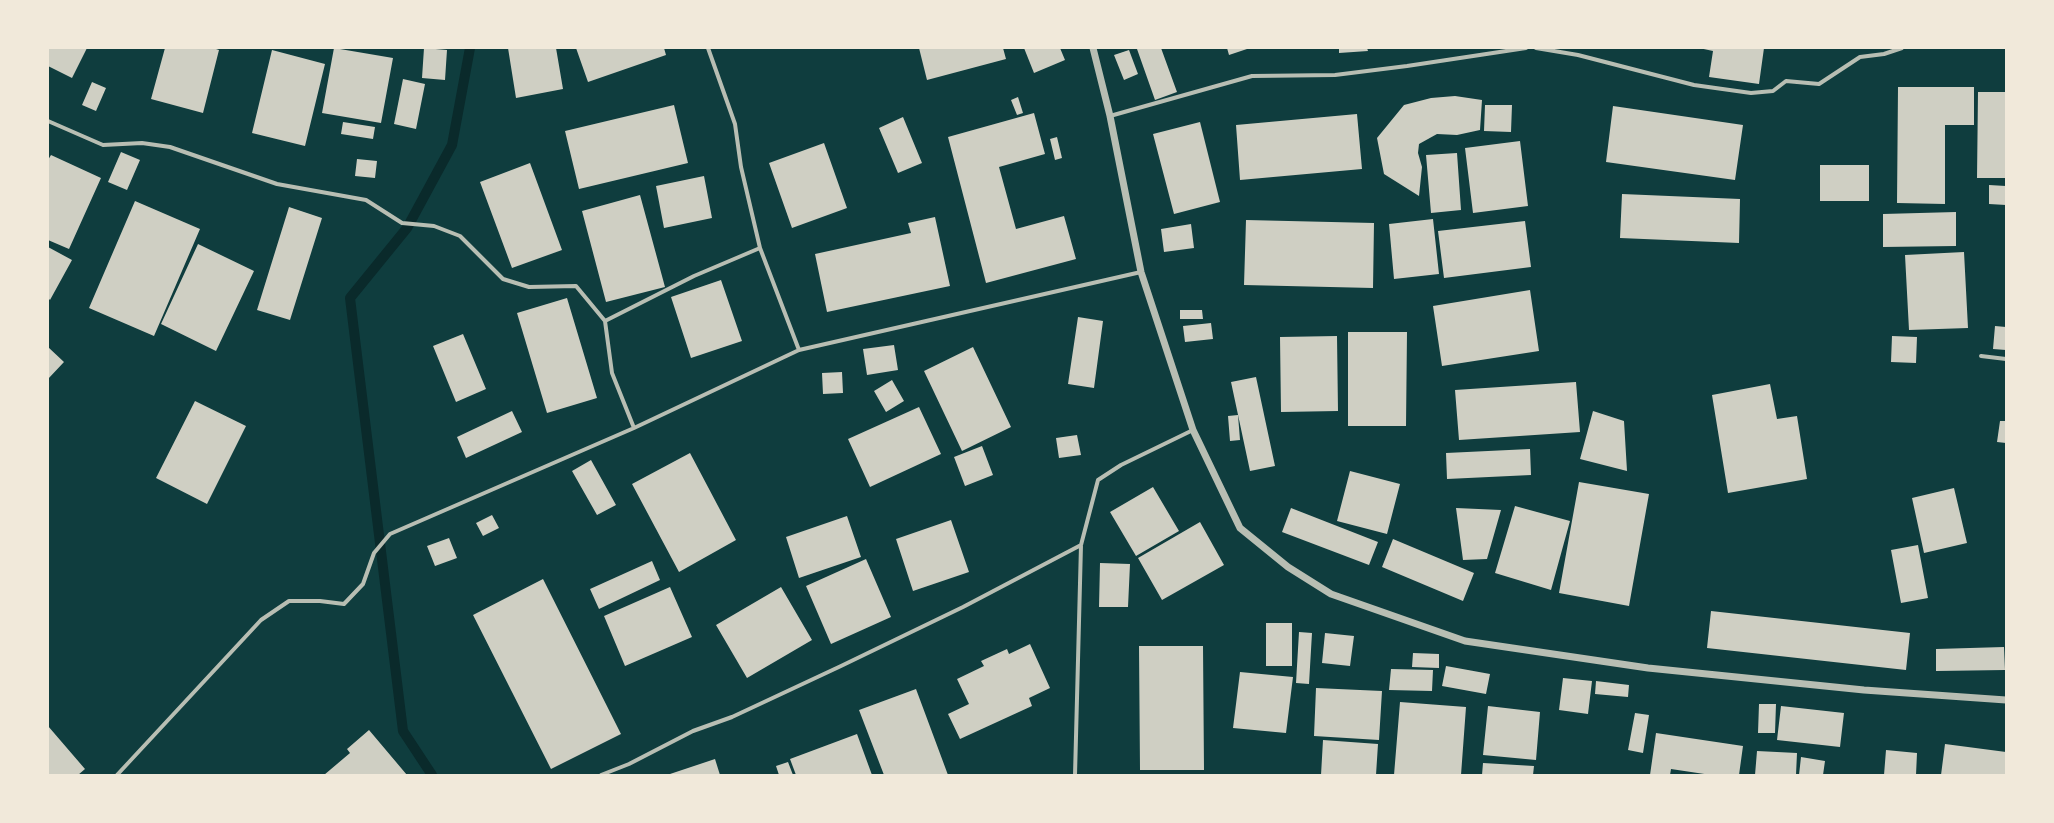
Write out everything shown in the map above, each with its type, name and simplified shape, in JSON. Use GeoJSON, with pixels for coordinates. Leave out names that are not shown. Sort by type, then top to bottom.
{"type":"FeatureCollection","features":[{"type":"Feature","properties":{"kind":"street"},"geometry":{"type":"LineString","coordinates":[[708,48],[735,124],[741,167],[760,248],[799,350]]}},
{"type":"Feature","properties":{"kind":"street"},"geometry":{"type":"LineString","coordinates":[[1093,48],[1110,116],[1141,272],[1193,430],[1240,528],[1288,567],[1331,594],[1466,641],[1648,668],[1864,690],[2006,700]]}},
{"type":"Feature","properties":{"kind":"street"},"geometry":{"type":"LineString","coordinates":[[1110,116],[1252,76],[1335,75],[1526,48]]}},
{"type":"Feature","properties":{"kind":"street"},"geometry":{"type":"LineString","coordinates":[[1536,48],[1578,55],[1694,84],[1751,93],[1773,90],[1786,81],[1818,84],[1860,57],[1884,54],[1902,48]]}},
{"type":"Feature","properties":{"kind":"street"},"geometry":{"type":"LineString","coordinates":[[48,121],[103,145],[142,143],[170,147],[277,184],[366,200],[402,222],[434,226],[460,236],[503,279],[529,287],[576,286],[605,321],[612,373],[634,428]]}},
{"type":"Feature","properties":{"kind":"street"},"geometry":{"type":"LineString","coordinates":[[605,321],[694,276],[760,248]]}},
{"type":"Feature","properties":{"kind":"street"},"geometry":{"type":"LineString","coordinates":[[117,775],[261,620],[289,601],[320,601],[344,604],[363,584],[374,553],[390,534],[634,428],[799,350],[1141,272]]}},
{"type":"Feature","properties":{"kind":"street"},"geometry":{"type":"LineString","coordinates":[[1981,356],[2006,359]]}},
{"type":"Feature","properties":{"kind":"street"},"geometry":{"type":"LineString","coordinates":[[1075,775],[1081,545],[1098,480],[1121,464],[1193,430]]}},
{"type":"Feature","properties":{"kind":"street"},"geometry":{"type":"LineString","coordinates":[[601,775],[629,764],[693,731],[732,716],[849,663],[963,607],[1081,545]]}},
{"type":"Feature","properties":{"kind":"building"},"geometry":{"type":"Polygon","coordinates":[[[48,48],[87,48],[72,78],[48,66],[48,48]]]}},
{"type":"Feature","properties":{"kind":"building"},"geometry":{"type":"Polygon","coordinates":[[[165,48],[213,48],[219,50],[203,113],[151,99],[165,48]]]}},
{"type":"Feature","properties":{"kind":"building"},"geometry":{"type":"Polygon","coordinates":[[[334,48],[393,58],[381,123],[322,113],[334,48]]]}},
{"type":"Feature","properties":{"kind":"building"},"geometry":{"type":"Polygon","coordinates":[[[424,48],[447,50],[445,80],[422,78],[424,48]]]}},
{"type":"Feature","properties":{"kind":"building"},"geometry":{"type":"Polygon","coordinates":[[[508,48],[556,48],[563,89],[516,98],[508,48]]]}},
{"type":"Feature","properties":{"kind":"building"},"geometry":{"type":"Polygon","coordinates":[[[576,48],[664,48],[666,55],[588,82],[576,48]]]}},
{"type":"Feature","properties":{"kind":"building"},"geometry":{"type":"Polygon","coordinates":[[[919,48],[1003,48],[1006,59],[927,80],[919,48]]]}},
{"type":"Feature","properties":{"kind":"building"},"geometry":{"type":"Polygon","coordinates":[[[1024,48],[1060,48],[1065,60],[1034,73],[1024,48]]]}},
{"type":"Feature","properties":{"kind":"building"},"geometry":{"type":"Polygon","coordinates":[[[1161,48],[1177,92],[1155,100],[1137,49],[1161,48]]]}},
{"type":"Feature","properties":{"kind":"building"},"geometry":{"type":"Polygon","coordinates":[[[1227,48],[1250,48],[1229,55],[1227,48]]]}},
{"type":"Feature","properties":{"kind":"building"},"geometry":{"type":"Polygon","coordinates":[[[1339,48],[1367,48],[1368,51],[1339,53],[1339,48]]]}},
{"type":"Feature","properties":{"kind":"building"},"geometry":{"type":"Polygon","coordinates":[[[1699,48],[1764,48],[1759,84],[1709,77],[1713,51],[1699,48]]]}},
{"type":"Feature","properties":{"kind":"building"},"geometry":{"type":"Polygon","coordinates":[[[272,50],[325,64],[305,146],[252,133],[272,50]]]}},
{"type":"Feature","properties":{"kind":"building"},"geometry":{"type":"Polygon","coordinates":[[[1129,50],[1138,74],[1124,80],[1114,55],[1129,50]]]}},
{"type":"Feature","properties":{"kind":"building"},"geometry":{"type":"Polygon","coordinates":[[[403,79],[425,84],[416,129],[394,124],[403,79]]]}},
{"type":"Feature","properties":{"kind":"building"},"geometry":{"type":"Polygon","coordinates":[[[92,82],[106,88],[96,111],[82,105],[92,82]]]}},
{"type":"Feature","properties":{"kind":"building"},"geometry":{"type":"Polygon","coordinates":[[[1898,87],[1974,87],[1974,125],[1945,125],[1945,204],[1897,203],[1898,87]]]}},
{"type":"Feature","properties":{"kind":"building"},"geometry":{"type":"Polygon","coordinates":[[[1978,92],[2006,92],[2006,178],[1977,178],[1978,92]]]}},
{"type":"Feature","properties":{"kind":"building"},"geometry":{"type":"Polygon","coordinates":[[[1455,96],[1482,100],[1480,130],[1457,135],[1437,134],[1419,144],[1418,153],[1422,167],[1419,196],[1384,174],[1377,138],[1404,105],[1431,98],[1455,96]]]}},
{"type":"Feature","properties":{"kind":"building"},"geometry":{"type":"Polygon","coordinates":[[[1018,97],[1023,113],[1017,115],[1011,100],[1018,97]]]}},
{"type":"Feature","properties":{"kind":"building"},"geometry":{"type":"Polygon","coordinates":[[[674,105],[688,163],[579,189],[565,131],[674,105]]]}},
{"type":"Feature","properties":{"kind":"building"},"geometry":{"type":"Polygon","coordinates":[[[1485,105],[1512,105],[1511,132],[1484,131],[1485,105]]]}},
{"type":"Feature","properties":{"kind":"building"},"geometry":{"type":"Polygon","coordinates":[[[1613,106],[1743,125],[1735,180],[1606,162],[1613,106]]]}},
{"type":"Feature","properties":{"kind":"building"},"geometry":{"type":"Polygon","coordinates":[[[1034,113],[1045,154],[999,167],[1016,229],[1064,216],[1076,259],[986,283],[948,137],[1034,113]]]}},
{"type":"Feature","properties":{"kind":"building"},"geometry":{"type":"Polygon","coordinates":[[[1357,114],[1362,169],[1240,180],[1236,125],[1357,114]]]}},
{"type":"Feature","properties":{"kind":"building"},"geometry":{"type":"Polygon","coordinates":[[[903,117],[922,163],[898,173],[879,128],[903,117]]]}},
{"type":"Feature","properties":{"kind":"building"},"geometry":{"type":"Polygon","coordinates":[[[343,122],[375,127],[373,139],[341,134],[343,122]]]}},
{"type":"Feature","properties":{"kind":"building"},"geometry":{"type":"Polygon","coordinates":[[[1200,122],[1220,202],[1174,214],[1153,134],[1200,122]]]}},
{"type":"Feature","properties":{"kind":"building"},"geometry":{"type":"Polygon","coordinates":[[[1057,137],[1062,158],[1055,160],[1050,139],[1057,137]]]}},
{"type":"Feature","properties":{"kind":"building"},"geometry":{"type":"Polygon","coordinates":[[[1520,141],[1528,206],[1473,213],[1465,148],[1520,141]]]}},
{"type":"Feature","properties":{"kind":"building"},"geometry":{"type":"Polygon","coordinates":[[[824,143],[847,208],[792,228],[769,163],[824,143]]]}},
{"type":"Feature","properties":{"kind":"building"},"geometry":{"type":"Polygon","coordinates":[[[121,152],[140,160],[127,190],[108,182],[121,152]]]}},
{"type":"Feature","properties":{"kind":"building"},"geometry":{"type":"Polygon","coordinates":[[[1457,153],[1461,210],[1431,213],[1426,155],[1457,153]]]}},
{"type":"Feature","properties":{"kind":"building"},"geometry":{"type":"Polygon","coordinates":[[[51,155],[101,178],[69,249],[48,240],[48,160],[51,155]]]}},
{"type":"Feature","properties":{"kind":"building"},"geometry":{"type":"Polygon","coordinates":[[[357,159],[377,161],[375,178],[355,176],[357,159]]]}},
{"type":"Feature","properties":{"kind":"building"},"geometry":{"type":"Polygon","coordinates":[[[530,163],[562,250],[512,268],[480,182],[530,163]]]}},
{"type":"Feature","properties":{"kind":"building"},"geometry":{"type":"Polygon","coordinates":[[[1820,165],[1869,165],[1869,201],[1820,201],[1820,165]]]}},
{"type":"Feature","properties":{"kind":"building"},"geometry":{"type":"Polygon","coordinates":[[[704,176],[712,218],[664,228],[656,186],[704,176]]]}},
{"type":"Feature","properties":{"kind":"building"},"geometry":{"type":"Polygon","coordinates":[[[1989,185],[2006,186],[2006,205],[1989,204],[1989,185]]]}},
{"type":"Feature","properties":{"kind":"building"},"geometry":{"type":"Polygon","coordinates":[[[1622,194],[1740,199],[1739,243],[1620,238],[1622,194]]]}},
{"type":"Feature","properties":{"kind":"building"},"geometry":{"type":"Polygon","coordinates":[[[640,195],[665,287],[606,302],[582,211],[640,195]]]}},
{"type":"Feature","properties":{"kind":"building"},"geometry":{"type":"Polygon","coordinates":[[[135,201],[200,229],[154,336],[89,308],[135,201]]]}},
{"type":"Feature","properties":{"kind":"building"},"geometry":{"type":"Polygon","coordinates":[[[289,207],[322,218],[290,320],[257,310],[289,207]]]}},
{"type":"Feature","properties":{"kind":"building"},"geometry":{"type":"Polygon","coordinates":[[[1956,212],[1956,246],[1883,247],[1883,214],[1956,212]]]}},
{"type":"Feature","properties":{"kind":"building"},"geometry":{"type":"Polygon","coordinates":[[[935,217],[950,286],[827,312],[815,254],[911,233],[908,223],[935,217]]]}},
{"type":"Feature","properties":{"kind":"building"},"geometry":{"type":"Polygon","coordinates":[[[1433,219],[1439,274],[1394,279],[1389,224],[1433,219]]]}},
{"type":"Feature","properties":{"kind":"building"},"geometry":{"type":"Polygon","coordinates":[[[1246,220],[1374,223],[1373,288],[1244,285],[1246,220]]]}},
{"type":"Feature","properties":{"kind":"building"},"geometry":{"type":"Polygon","coordinates":[[[1525,221],[1531,267],[1444,278],[1438,231],[1525,221]]]}},
{"type":"Feature","properties":{"kind":"building"},"geometry":{"type":"Polygon","coordinates":[[[1191,224],[1194,248],[1164,252],[1161,229],[1191,224]]]}},
{"type":"Feature","properties":{"kind":"building"},"geometry":{"type":"Polygon","coordinates":[[[198,244],[254,271],[216,351],[161,324],[198,244]]]}},
{"type":"Feature","properties":{"kind":"building"},"geometry":{"type":"Polygon","coordinates":[[[48,247],[72,260],[50,300],[48,298],[48,247]]]}},
{"type":"Feature","properties":{"kind":"building"},"geometry":{"type":"Polygon","coordinates":[[[1964,252],[1968,328],[1909,330],[1905,255],[1964,252]]]}},
{"type":"Feature","properties":{"kind":"building"},"geometry":{"type":"Polygon","coordinates":[[[721,280],[742,341],[691,358],[671,297],[721,280]]]}},
{"type":"Feature","properties":{"kind":"building"},"geometry":{"type":"Polygon","coordinates":[[[1530,290],[1539,351],[1442,366],[1433,306],[1530,290]]]}},
{"type":"Feature","properties":{"kind":"building"},"geometry":{"type":"Polygon","coordinates":[[[567,298],[597,398],[547,413],[517,313],[567,298]]]}},
{"type":"Feature","properties":{"kind":"building"},"geometry":{"type":"Polygon","coordinates":[[[1180,310],[1202,310],[1203,319],[1180,319],[1180,310]]]}},
{"type":"Feature","properties":{"kind":"building"},"geometry":{"type":"Polygon","coordinates":[[[1078,317],[1103,321],[1094,388],[1068,384],[1078,317]]]}},
{"type":"Feature","properties":{"kind":"building"},"geometry":{"type":"Polygon","coordinates":[[[1211,323],[1213,339],[1185,342],[1183,326],[1211,323]]]}},
{"type":"Feature","properties":{"kind":"building"},"geometry":{"type":"Polygon","coordinates":[[[1995,326],[2006,327],[2006,350],[1993,349],[1995,326]]]}},
{"type":"Feature","properties":{"kind":"building"},"geometry":{"type":"Polygon","coordinates":[[[1348,332],[1407,332],[1406,426],[1348,426],[1348,332]]]}},
{"type":"Feature","properties":{"kind":"building"},"geometry":{"type":"Polygon","coordinates":[[[463,334],[486,389],[456,402],[433,346],[463,334]]]}},
{"type":"Feature","properties":{"kind":"building"},"geometry":{"type":"Polygon","coordinates":[[[1337,336],[1338,411],[1281,412],[1280,337],[1337,336]]]}},
{"type":"Feature","properties":{"kind":"building"},"geometry":{"type":"Polygon","coordinates":[[[1892,336],[1917,337],[1916,363],[1891,362],[1892,336]]]}},
{"type":"Feature","properties":{"kind":"building"},"geometry":{"type":"Polygon","coordinates":[[[894,345],[898,370],[867,375],[863,349],[894,345]]]}},
{"type":"Feature","properties":{"kind":"building"},"geometry":{"type":"Polygon","coordinates":[[[48,347],[64,362],[48,379],[48,347]]]}},
{"type":"Feature","properties":{"kind":"building"},"geometry":{"type":"Polygon","coordinates":[[[973,347],[1011,427],[962,451],[924,371],[973,347]]]}},
{"type":"Feature","properties":{"kind":"building"},"geometry":{"type":"Polygon","coordinates":[[[842,372],[843,393],[823,394],[822,373],[842,372]]]}},
{"type":"Feature","properties":{"kind":"building"},"geometry":{"type":"Polygon","coordinates":[[[1256,377],[1275,466],[1250,471],[1231,382],[1256,377]]]}},
{"type":"Feature","properties":{"kind":"building"},"geometry":{"type":"Polygon","coordinates":[[[892,380],[904,401],[886,412],[874,391],[892,380]]]}},
{"type":"Feature","properties":{"kind":"building"},"geometry":{"type":"Polygon","coordinates":[[[1576,382],[1580,432],[1459,440],[1455,390],[1576,382]]]}},
{"type":"Feature","properties":{"kind":"building"},"geometry":{"type":"Polygon","coordinates":[[[1770,384],[1777,419],[1797,416],[1807,479],[1728,493],[1712,395],[1770,384]]]}},
{"type":"Feature","properties":{"kind":"building"},"geometry":{"type":"Polygon","coordinates":[[[195,401],[246,426],[207,504],[156,478],[195,401]]]}},
{"type":"Feature","properties":{"kind":"building"},"geometry":{"type":"Polygon","coordinates":[[[919,407],[941,454],[870,487],[848,439],[919,407]]]}},
{"type":"Feature","properties":{"kind":"building"},"geometry":{"type":"Polygon","coordinates":[[[512,411],[522,432],[466,458],[457,437],[512,411]]]}},
{"type":"Feature","properties":{"kind":"building"},"geometry":{"type":"Polygon","coordinates":[[[1593,411],[1624,421],[1627,471],[1580,459],[1593,411]]]}},
{"type":"Feature","properties":{"kind":"building"},"geometry":{"type":"Polygon","coordinates":[[[1238,415],[1240,440],[1230,441],[1228,416],[1238,415]]]}},
{"type":"Feature","properties":{"kind":"building"},"geometry":{"type":"Polygon","coordinates":[[[2000,421],[2006,421],[2006,443],[1997,442],[2000,421]]]}},
{"type":"Feature","properties":{"kind":"building"},"geometry":{"type":"Polygon","coordinates":[[[1077,435],[1081,455],[1059,458],[1056,438],[1077,435]]]}},
{"type":"Feature","properties":{"kind":"building"},"geometry":{"type":"Polygon","coordinates":[[[982,446],[993,475],[965,486],[954,457],[982,446]]]}},
{"type":"Feature","properties":{"kind":"building"},"geometry":{"type":"Polygon","coordinates":[[[1530,449],[1531,475],[1447,479],[1446,453],[1530,449]]]}},
{"type":"Feature","properties":{"kind":"building"},"geometry":{"type":"Polygon","coordinates":[[[690,453],[736,540],[679,572],[632,484],[690,453]]]}},
{"type":"Feature","properties":{"kind":"building"},"geometry":{"type":"Polygon","coordinates":[[[591,460],[616,505],[597,515],[572,471],[591,460]]]}},
{"type":"Feature","properties":{"kind":"building"},"geometry":{"type":"Polygon","coordinates":[[[1350,471],[1400,484],[1387,534],[1337,521],[1350,471]]]}},
{"type":"Feature","properties":{"kind":"building"},"geometry":{"type":"Polygon","coordinates":[[[1579,482],[1649,494],[1629,606],[1559,593],[1579,482]]]}},
{"type":"Feature","properties":{"kind":"building"},"geometry":{"type":"Polygon","coordinates":[[[1153,487],[1179,531],[1136,556],[1110,512],[1153,487]]]}},
{"type":"Feature","properties":{"kind":"building"},"geometry":{"type":"Polygon","coordinates":[[[1954,488],[1967,543],[1924,553],[1912,498],[1954,488]]]}},
{"type":"Feature","properties":{"kind":"building"},"geometry":{"type":"Polygon","coordinates":[[[1515,506],[1570,521],[1551,590],[1495,573],[1515,506]]]}},
{"type":"Feature","properties":{"kind":"building"},"geometry":{"type":"Polygon","coordinates":[[[1291,508],[1378,542],[1369,565],[1282,532],[1291,508]]]}},
{"type":"Feature","properties":{"kind":"building"},"geometry":{"type":"Polygon","coordinates":[[[1456,508],[1501,510],[1487,559],[1463,560],[1456,508]]]}},
{"type":"Feature","properties":{"kind":"building"},"geometry":{"type":"Polygon","coordinates":[[[492,515],[499,528],[483,536],[476,523],[492,515]]]}},
{"type":"Feature","properties":{"kind":"building"},"geometry":{"type":"Polygon","coordinates":[[[847,516],[861,557],[799,578],[786,537],[847,516]]]}},
{"type":"Feature","properties":{"kind":"building"},"geometry":{"type":"Polygon","coordinates":[[[951,520],[969,572],[913,591],[896,539],[951,520]]]}},
{"type":"Feature","properties":{"kind":"building"},"geometry":{"type":"Polygon","coordinates":[[[1200,522],[1224,565],[1162,600],[1138,558],[1200,522]]]}},
{"type":"Feature","properties":{"kind":"building"},"geometry":{"type":"Polygon","coordinates":[[[449,538],[457,558],[435,566],[427,546],[449,538]]]}},
{"type":"Feature","properties":{"kind":"building"},"geometry":{"type":"Polygon","coordinates":[[[1393,539],[1474,573],[1463,601],[1382,567],[1393,539]]]}},
{"type":"Feature","properties":{"kind":"building"},"geometry":{"type":"Polygon","coordinates":[[[1918,545],[1928,598],[1901,603],[1891,550],[1918,545]]]}},
{"type":"Feature","properties":{"kind":"building"},"geometry":{"type":"Polygon","coordinates":[[[866,559],[891,617],[831,644],[806,586],[866,559]]]}},
{"type":"Feature","properties":{"kind":"building"},"geometry":{"type":"Polygon","coordinates":[[[652,561],[660,580],[599,609],[590,589],[652,561]]]}},
{"type":"Feature","properties":{"kind":"building"},"geometry":{"type":"Polygon","coordinates":[[[1100,563],[1130,564],[1128,607],[1099,607],[1100,563]]]}},
{"type":"Feature","properties":{"kind":"building"},"geometry":{"type":"Polygon","coordinates":[[[543,579],[621,734],[551,769],[473,615],[543,579]]]}},
{"type":"Feature","properties":{"kind":"building"},"geometry":{"type":"Polygon","coordinates":[[[670,587],[692,637],[625,666],[604,616],[670,587]]]}},
{"type":"Feature","properties":{"kind":"building"},"geometry":{"type":"Polygon","coordinates":[[[781,587],[812,640],[747,678],[716,625],[781,587]]]}},
{"type":"Feature","properties":{"kind":"building"},"geometry":{"type":"Polygon","coordinates":[[[1711,611],[1910,633],[1906,670],[1707,648],[1711,611]]]}},
{"type":"Feature","properties":{"kind":"building"},"geometry":{"type":"Polygon","coordinates":[[[1266,623],[1292,623],[1292,666],[1266,666],[1266,623]]]}},
{"type":"Feature","properties":{"kind":"building"},"geometry":{"type":"Polygon","coordinates":[[[1299,632],[1312,633],[1309,684],[1296,683],[1299,632]]]}},
{"type":"Feature","properties":{"kind":"building"},"geometry":{"type":"Polygon","coordinates":[[[1325,633],[1354,636],[1350,666],[1322,663],[1325,633]]]}},
{"type":"Feature","properties":{"kind":"building"},"geometry":{"type":"Polygon","coordinates":[[[1030,644],[1050,688],[1029,698],[1032,706],[960,739],[948,714],[969,704],[957,679],[984,666],[981,661],[1007,649],[1009,654],[1030,644]]]}},
{"type":"Feature","properties":{"kind":"building"},"geometry":{"type":"Polygon","coordinates":[[[1139,646],[1203,646],[1204,770],[1140,770],[1139,646]]]}},
{"type":"Feature","properties":{"kind":"building"},"geometry":{"type":"Polygon","coordinates":[[[2004,647],[2005,670],[1936,671],[1936,649],[2004,647]]]}},
{"type":"Feature","properties":{"kind":"building"},"geometry":{"type":"Polygon","coordinates":[[[1413,653],[1439,654],[1439,668],[1412,667],[1413,653]]]}},
{"type":"Feature","properties":{"kind":"building"},"geometry":{"type":"Polygon","coordinates":[[[1446,666],[1490,674],[1486,694],[1442,686],[1446,666]]]}},
{"type":"Feature","properties":{"kind":"building"},"geometry":{"type":"Polygon","coordinates":[[[1391,669],[1433,670],[1432,691],[1389,690],[1391,669]]]}},
{"type":"Feature","properties":{"kind":"building"},"geometry":{"type":"Polygon","coordinates":[[[1240,672],[1293,677],[1286,733],[1233,728],[1240,672]]]}},
{"type":"Feature","properties":{"kind":"building"},"geometry":{"type":"Polygon","coordinates":[[[1563,678],[1592,681],[1588,714],[1559,710],[1563,678]]]}},
{"type":"Feature","properties":{"kind":"building"},"geometry":{"type":"Polygon","coordinates":[[[1596,681],[1629,685],[1628,697],[1595,694],[1596,681]]]}},
{"type":"Feature","properties":{"kind":"building"},"geometry":{"type":"Polygon","coordinates":[[[1316,688],[1382,691],[1379,740],[1314,736],[1316,688]]]}},
{"type":"Feature","properties":{"kind":"building"},"geometry":{"type":"Polygon","coordinates":[[[916,689],[948,775],[884,775],[859,710],[916,689]]]}},
{"type":"Feature","properties":{"kind":"building"},"geometry":{"type":"Polygon","coordinates":[[[1400,702],[1466,707],[1461,775],[1394,775],[1400,702]]]}},
{"type":"Feature","properties":{"kind":"building"},"geometry":{"type":"Polygon","coordinates":[[[1759,704],[1776,704],[1775,733],[1758,733],[1759,704]]]}},
{"type":"Feature","properties":{"kind":"building"},"geometry":{"type":"Polygon","coordinates":[[[1488,706],[1540,712],[1536,760],[1483,755],[1488,706]]]}},
{"type":"Feature","properties":{"kind":"building"},"geometry":{"type":"Polygon","coordinates":[[[1781,706],[1844,713],[1840,747],[1777,740],[1781,706]]]}},
{"type":"Feature","properties":{"kind":"building"},"geometry":{"type":"Polygon","coordinates":[[[1635,713],[1649,715],[1643,753],[1628,750],[1635,713]]]}},
{"type":"Feature","properties":{"kind":"building"},"geometry":{"type":"Polygon","coordinates":[[[48,726],[85,769],[78,775],[48,775],[48,726]]]}},
{"type":"Feature","properties":{"kind":"building"},"geometry":{"type":"Polygon","coordinates":[[[369,730],[407,775],[324,775],[350,753],[347,749],[369,730]]]}},
{"type":"Feature","properties":{"kind":"building"},"geometry":{"type":"Polygon","coordinates":[[[1656,733],[1743,746],[1739,775],[1711,775],[1671,769],[1670,775],[1650,775],[1656,733]]]}},
{"type":"Feature","properties":{"kind":"building"},"geometry":{"type":"Polygon","coordinates":[[[857,734],[872,775],[796,775],[790,759],[857,734]]]}},
{"type":"Feature","properties":{"kind":"building"},"geometry":{"type":"Polygon","coordinates":[[[1323,740],[1378,744],[1376,775],[1321,775],[1323,740]]]}},
{"type":"Feature","properties":{"kind":"building"},"geometry":{"type":"Polygon","coordinates":[[[1945,744],[2006,752],[2006,775],[1941,775],[1945,744]]]}},
{"type":"Feature","properties":{"kind":"building"},"geometry":{"type":"Polygon","coordinates":[[[1886,750],[1917,753],[1916,775],[1884,775],[1886,750]]]}},
{"type":"Feature","properties":{"kind":"building"},"geometry":{"type":"Polygon","coordinates":[[[1757,751],[1797,753],[1796,775],[1755,775],[1757,751]]]}},
{"type":"Feature","properties":{"kind":"building"},"geometry":{"type":"Polygon","coordinates":[[[1801,757],[1825,761],[1823,775],[1799,775],[1801,757]]]}},
{"type":"Feature","properties":{"kind":"building"},"geometry":{"type":"Polygon","coordinates":[[[715,759],[720,775],[667,775],[715,759]]]}},
{"type":"Feature","properties":{"kind":"building"},"geometry":{"type":"Polygon","coordinates":[[[788,762],[793,775],[779,775],[776,766],[788,762]]]}},
{"type":"Feature","properties":{"kind":"building"},"geometry":{"type":"Polygon","coordinates":[[[1483,763],[1534,766],[1533,775],[1482,775],[1483,763]]]}},
{"type":"Feature","properties":{"kind":"waterway"},"geometry":{"type":"LineString","coordinates":[[432,775],[403,731],[350,298],[407,228],[452,145],[470,48]]}}]}
